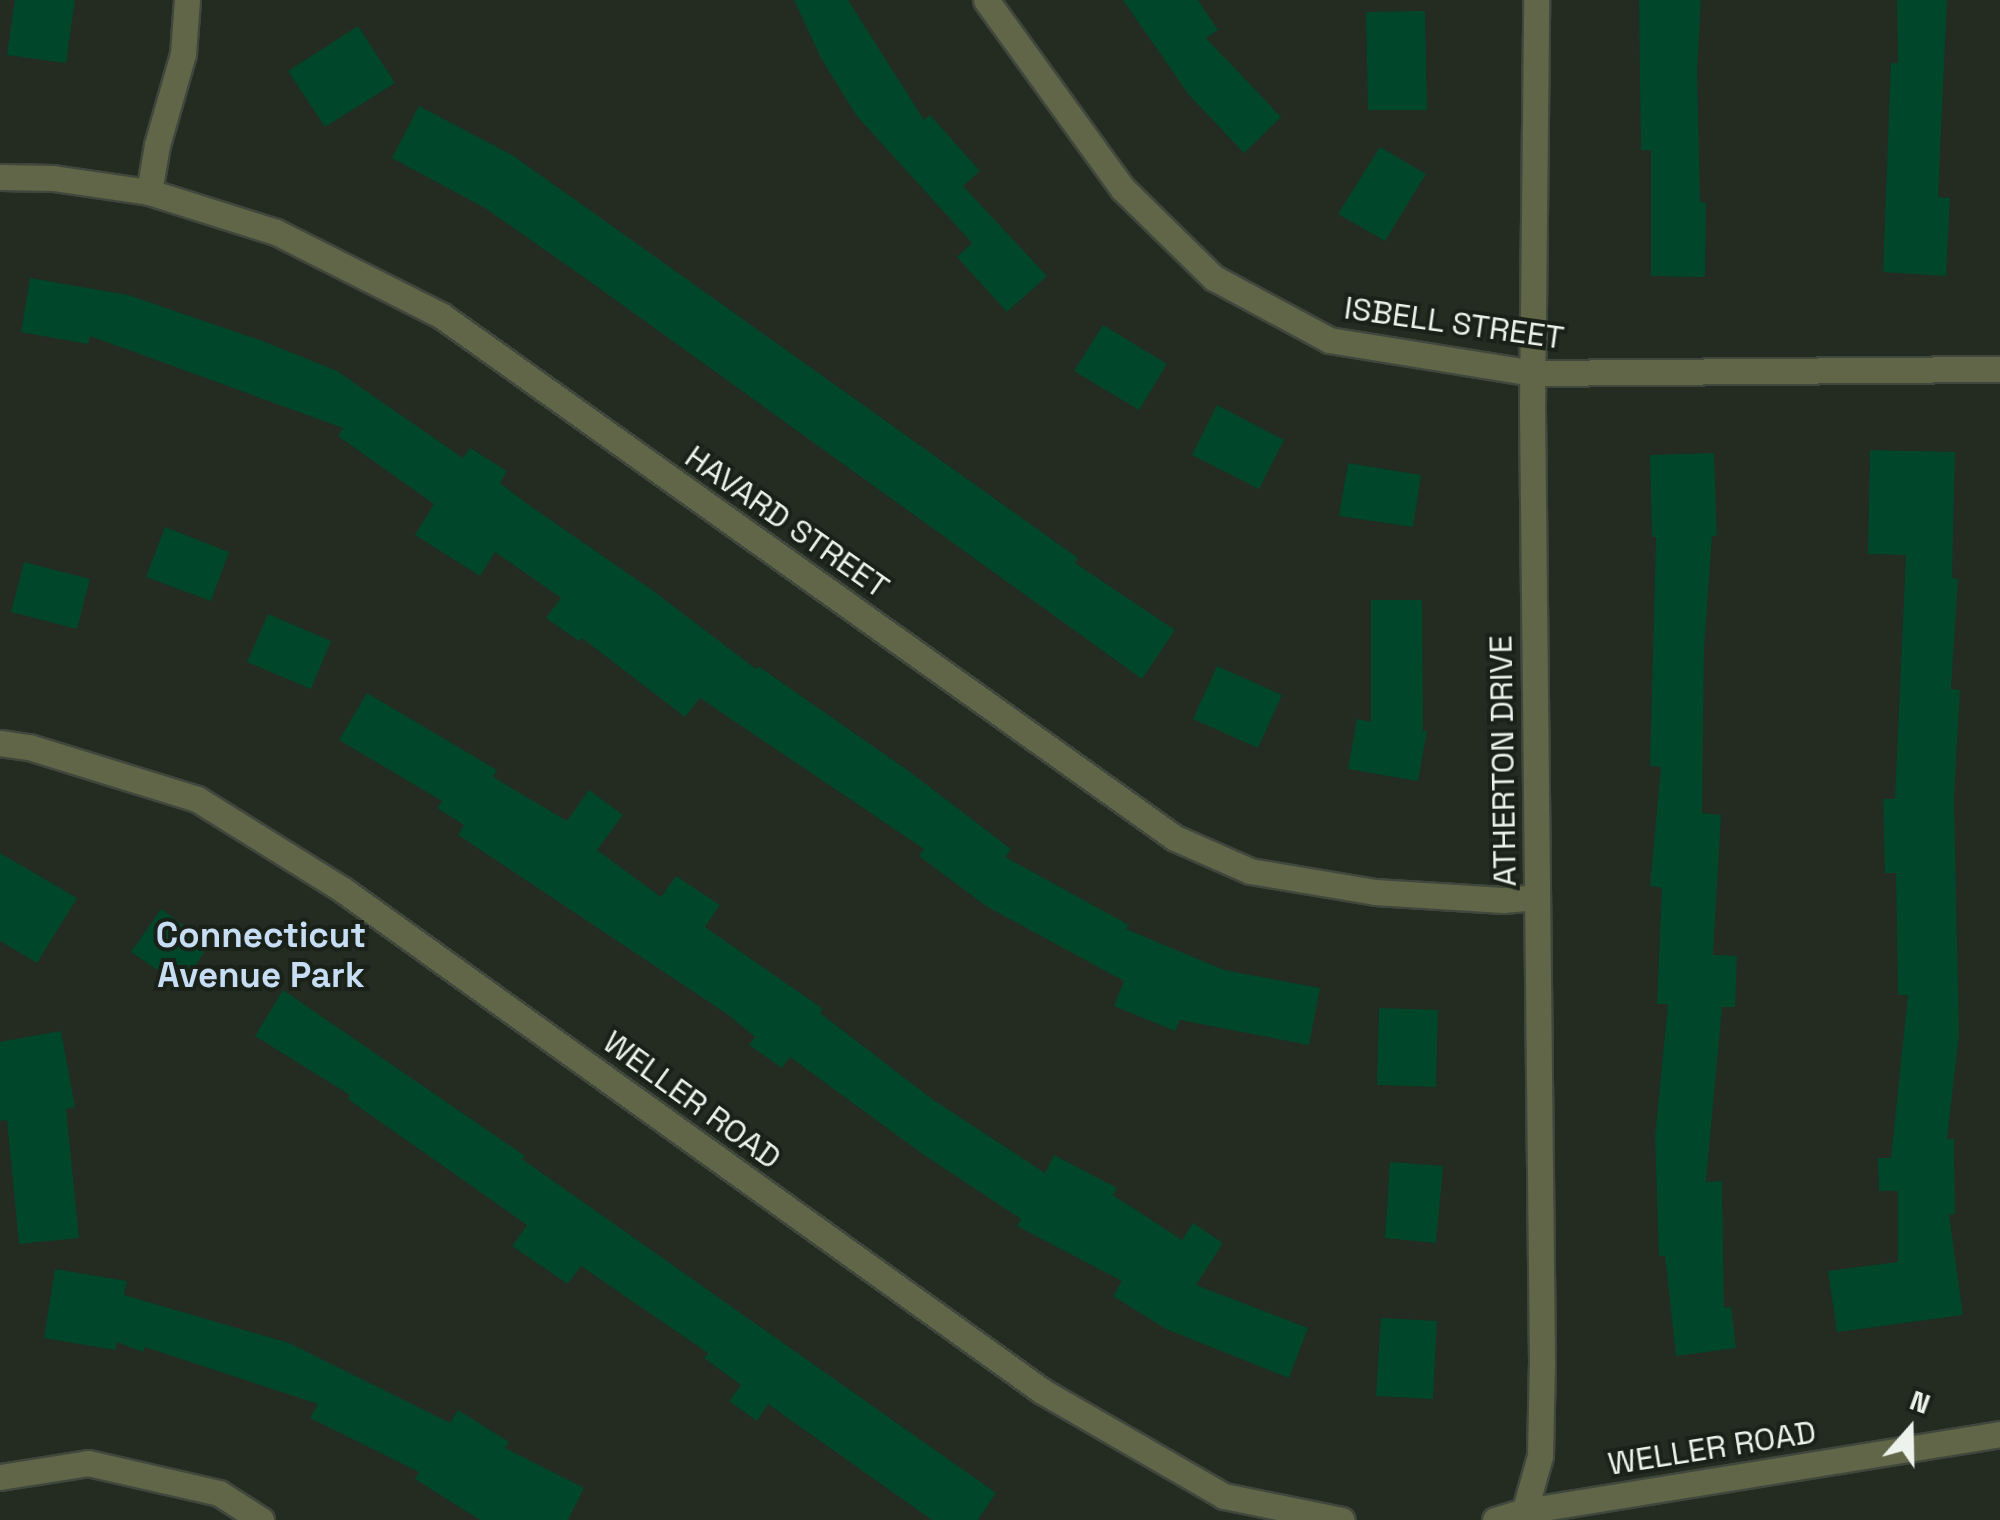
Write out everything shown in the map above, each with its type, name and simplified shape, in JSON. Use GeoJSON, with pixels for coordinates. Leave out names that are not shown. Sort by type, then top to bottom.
{"type":"FeatureCollection","features":[{"type":"Feature","properties":{"kind":"street"},"geometry":{"type":"LineString","coordinates":[[148,192],[183,54],[186,0]]}},
{"type":"Feature","properties":{"kind":"street","name":"ISBELL STREET"},"geometry":{"type":"LineString","coordinates":[[986,0],[1123,189],[1214,278],[1329,340],[1532,373],[2000,369]]}},
{"type":"Feature","properties":{"kind":"street","name":"ATHERTON DRIVE"},"geometry":{"type":"LineString","coordinates":[[1524,1516],[1540,1456],[1542,1362],[1532,373],[1536,0]]}},
{"type":"Feature","properties":{"kind":"street","name":"HAVARD STREET"},"geometry":{"type":"LineString","coordinates":[[0,177],[53,178],[148,192],[276,232],[442,316],[1175,838],[1250,872],[1339,886],[1502,900],[1537,898]]}},
{"type":"Feature","properties":{"kind":"street","name":"WELLER ROAD"},"geometry":{"type":"LineString","coordinates":[[0,743],[29,747],[197,799],[342,890],[1042,1391],[1224,1496],[1342,1520]]}},
{"type":"Feature","properties":{"kind":"street","name":"WELLER ROAD"},"geometry":{"type":"LineString","coordinates":[[1495,1520],[2000,1434]]}},
{"type":"Feature","properties":{"kind":"street"},"geometry":{"type":"LineString","coordinates":[[0,1477],[88,1463],[219,1493],[261,1520]]}},
{"type":"Feature","properties":{"kind":"building"},"geometry":{"type":"Polygon","coordinates":[[[15,0],[75,0],[66,63],[7,55],[15,0]]]}},
{"type":"Feature","properties":{"kind":"building"},"geometry":{"type":"Polygon","coordinates":[[[794,0],[848,0],[924,120],[930,115],[980,171],[963,186],[1047,276],[1007,312],[957,257],[972,243],[856,115],[821,58],[794,0]]]}},
{"type":"Feature","properties":{"kind":"building"},"geometry":{"type":"Polygon","coordinates":[[[1123,0],[1198,0],[1218,30],[1206,38],[1281,117],[1244,153],[1189,95],[1123,0]]]}},
{"type":"Feature","properties":{"kind":"building"},"geometry":{"type":"Polygon","coordinates":[[[1639,0],[1701,0],[1697,70],[1700,202],[1706,203],[1705,277],[1651,276],[1651,150],[1641,150],[1639,0]]]}},
{"type":"Feature","properties":{"kind":"building"},"geometry":{"type":"Polygon","coordinates":[[[1897,0],[1947,0],[1938,197],[1950,198],[1946,276],[1883,272],[1891,63],[1898,63],[1897,0]]]}},
{"type":"Feature","properties":{"kind":"building"},"geometry":{"type":"Polygon","coordinates":[[[1425,11],[1427,110],[1368,110],[1366,12],[1425,11]]]}},
{"type":"Feature","properties":{"kind":"building"},"geometry":{"type":"Polygon","coordinates":[[[358,26],[395,83],[325,127],[288,71],[358,26]]]}},
{"type":"Feature","properties":{"kind":"building"},"geometry":{"type":"Polygon","coordinates":[[[419,106],[512,155],[1078,558],[1075,563],[1175,630],[1142,679],[485,208],[392,158],[419,106]]]}},
{"type":"Feature","properties":{"kind":"building"},"geometry":{"type":"Polygon","coordinates":[[[1380,147],[1426,174],[1385,241],[1338,214],[1380,147]]]}},
{"type":"Feature","properties":{"kind":"building"},"geometry":{"type":"Polygon","coordinates":[[[30,278],[128,295],[260,340],[337,371],[463,458],[470,448],[507,471],[500,483],[526,503],[652,590],[756,669],[758,666],[910,772],[1011,849],[1005,857],[1129,925],[1126,929],[1224,970],[1320,988],[1309,1045],[1180,1020],[1175,1031],[1114,1006],[1124,981],[986,906],[919,856],[924,849],[700,698],[685,717],[582,638],[579,641],[546,618],[561,598],[495,552],[480,576],[415,535],[434,504],[338,436],[343,428],[90,336],[88,344],[21,332],[30,278]]]}},
{"type":"Feature","properties":{"kind":"building"},"geometry":{"type":"Polygon","coordinates":[[[1103,325],[1167,364],[1139,410],[1074,371],[1103,325]]]}},
{"type":"Feature","properties":{"kind":"building"},"geometry":{"type":"Polygon","coordinates":[[[1217,405],[1284,440],[1259,489],[1192,455],[1217,405]]]}},
{"type":"Feature","properties":{"kind":"building"},"geometry":{"type":"Polygon","coordinates":[[[1870,450],[1955,452],[1952,578],[1958,579],[1951,689],[1960,690],[1954,798],[1959,1034],[1947,1139],[1954,1139],[1955,1214],[1949,1214],[1963,1315],[1837,1332],[1828,1271],[1898,1262],[1898,1191],[1879,1191],[1878,1158],[1891,1158],[1908,995],[1898,995],[1896,873],[1885,873],[1883,799],[1895,799],[1906,555],[1868,554],[1870,450]]]}},
{"type":"Feature","properties":{"kind":"building"},"geometry":{"type":"Polygon","coordinates":[[[1714,453],[1717,536],[1712,536],[1704,649],[1702,813],[1721,815],[1713,955],[1737,956],[1735,1007],[1722,1007],[1706,1182],[1722,1181],[1724,1308],[1731,1307],[1736,1348],[1676,1356],[1665,1256],[1659,1256],[1655,1137],[1668,1004],[1657,1004],[1662,888],[1650,886],[1661,767],[1650,766],[1656,537],[1652,537],[1650,455],[1714,453]]]}},
{"type":"Feature","properties":{"kind":"building"},"geometry":{"type":"Polygon","coordinates":[[[1348,463],[1421,475],[1413,527],[1339,516],[1348,463]]]}},
{"type":"Feature","properties":{"kind":"building"},"geometry":{"type":"Polygon","coordinates":[[[165,527],[229,552],[211,601],[146,577],[165,527]]]}},
{"type":"Feature","properties":{"kind":"building"},"geometry":{"type":"Polygon","coordinates":[[[24,562],[90,579],[77,629],[11,612],[24,562]]]}},
{"type":"Feature","properties":{"kind":"building"},"geometry":{"type":"Polygon","coordinates":[[[1371,600],[1422,600],[1423,731],[1427,731],[1418,781],[1348,769],[1357,719],[1371,722],[1371,600]]]}},
{"type":"Feature","properties":{"kind":"building"},"geometry":{"type":"Polygon","coordinates":[[[268,614],[331,641],[311,689],[247,662],[268,614]]]}},
{"type":"Feature","properties":{"kind":"building"},"geometry":{"type":"Polygon","coordinates":[[[1217,666],[1282,695],[1258,748],[1193,719],[1217,666]]]}},
{"type":"Feature","properties":{"kind":"building"},"geometry":{"type":"Polygon","coordinates":[[[367,693],[497,770],[493,777],[567,821],[589,790],[623,815],[597,850],[661,897],[676,876],[720,905],[705,927],[823,1009],[820,1013],[932,1099],[1045,1173],[1054,1155],[1117,1188],[1113,1195],[1182,1240],[1193,1223],[1223,1243],[1196,1285],[1308,1328],[1289,1378],[1166,1329],[1113,1296],[1122,1281],[1017,1226],[1021,1219],[924,1155],[790,1057],[782,1068],[749,1045],[755,1037],[727,1014],[458,835],[464,825],[437,808],[442,801],[339,740],[367,693]]]}},
{"type":"Feature","properties":{"kind":"building"},"geometry":{"type":"Polygon","coordinates":[[[0,853],[77,898],[37,963],[0,941],[0,853]]]}},
{"type":"Feature","properties":{"kind":"building"},"geometry":{"type":"Polygon","coordinates":[[[161,909],[210,944],[181,986],[131,952],[161,909]]]}},
{"type":"Feature","properties":{"kind":"building"},"geometry":{"type":"Polygon","coordinates":[[[283,990],[525,1156],[522,1159],[996,1493],[978,1520],[932,1520],[768,1404],[757,1421],[729,1401],[741,1385],[704,1358],[708,1353],[581,1266],[568,1284],[512,1246],[527,1225],[348,1099],[350,1095],[255,1036],[283,990]]]}},
{"type":"Feature","properties":{"kind":"building"},"geometry":{"type":"Polygon","coordinates":[[[1379,1008],[1438,1010],[1436,1087],[1377,1085],[1379,1008]]]}},
{"type":"Feature","properties":{"kind":"building"},"geometry":{"type":"Polygon","coordinates":[[[61,1031],[75,1107],[66,1109],[79,1238],[19,1244],[7,1120],[0,1121],[0,1042],[61,1031]]]}},
{"type":"Feature","properties":{"kind":"building"},"geometry":{"type":"Polygon","coordinates":[[[1390,1162],[1443,1166],[1436,1243],[1385,1238],[1390,1162]]]}},
{"type":"Feature","properties":{"kind":"building"},"geometry":{"type":"Polygon","coordinates":[[[55,1269],[127,1281],[124,1295],[289,1343],[450,1423],[458,1410],[509,1442],[505,1448],[584,1488],[568,1520],[480,1520],[415,1479],[419,1472],[310,1418],[318,1404],[145,1347],[143,1352],[117,1342],[115,1350],[44,1338],[55,1269]]]}},
{"type":"Feature","properties":{"kind":"building"},"geometry":{"type":"Polygon","coordinates":[[[1381,1318],[1437,1321],[1433,1399],[1376,1396],[1381,1318]]]}},
{"type":"Feature","properties":{"kind":"district","name":"Connecticut Avenue Park"},"geometry":{"type":"Point","coordinates":[261,955]}}]}
